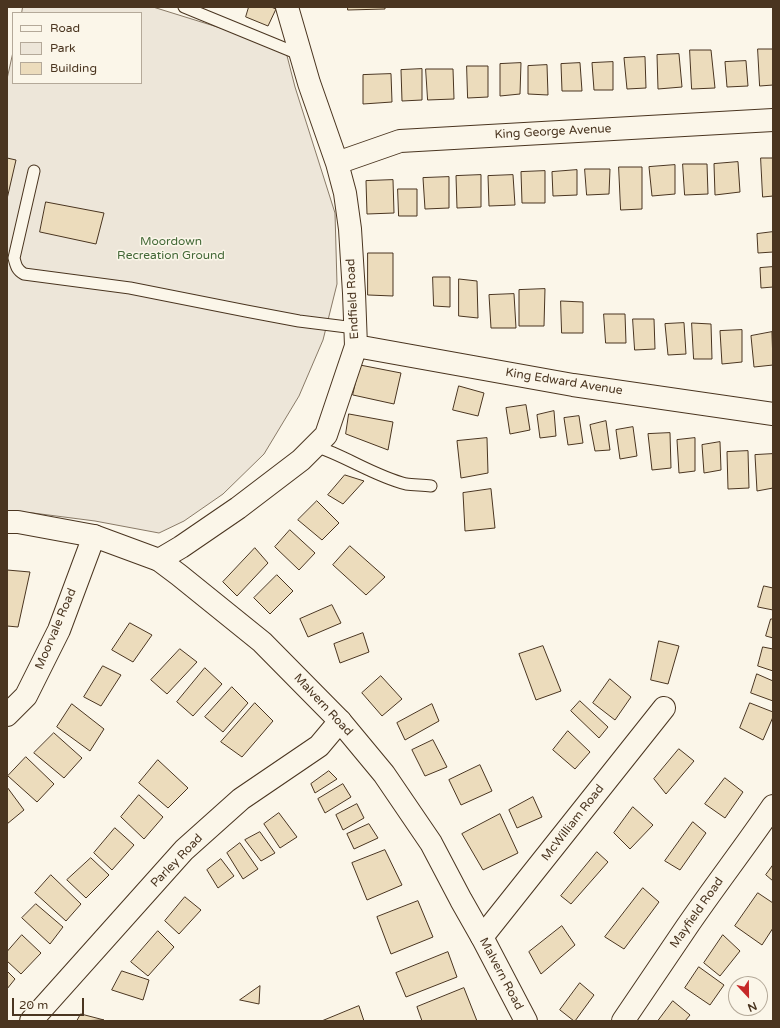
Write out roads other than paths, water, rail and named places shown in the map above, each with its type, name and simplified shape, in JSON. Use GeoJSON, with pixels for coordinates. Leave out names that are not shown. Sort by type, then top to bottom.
{"type":"FeatureCollection","features":[{"type":"Feature","properties":{"kind":"street","name":"Endfield Road"},"geometry":{"type":"LineString","coordinates":[[159,560],[181,547],[238,508],[301,460],[326,435],[355,337],[350,229],[344,193],[337,163],[309,83],[287,7]]}},
{"type":"Feature","properties":{"kind":"street","name":"King George Avenue"},"geometry":{"type":"LineString","coordinates":[[337,163],[400,140],[773,120]]}},
{"type":"Feature","properties":{"kind":"street","name":"King Edward Avenue"},"geometry":{"type":"LineString","coordinates":[[355,337],[572,385],[773,414]]}},
{"type":"Feature","properties":{"kind":"street","name":"Malvern Road"},"geometry":{"type":"LineString","coordinates":[[7,522],[18,522],[94,536],[159,560],[262,642],[340,721],[384,774],[426,837],[482,937],[526,1021]]}},
{"type":"Feature","properties":{"kind":"street","name":"Moorvale Road"},"geometry":{"type":"LineString","coordinates":[[7,715],[26,696],[59,630],[94,536]]}},
{"type":"Feature","properties":{"kind":"street","name":"McWilliam Road"},"geometry":{"type":"LineString","coordinates":[[482,937],[664,708]]}},
{"type":"Feature","properties":{"kind":"street","name":"Parley Road"},"geometry":{"type":"LineString","coordinates":[[31,1021],[184,850],[242,799],[319,746],[340,721]]}},
{"type":"Feature","properties":{"kind":"street","name":"Mayfield Road"},"geometry":{"type":"LineString","coordinates":[[623,1021],[687,927],[750,841],[773,806]]}},
{"type":"Feature","properties":{"kind":"lane"},"geometry":{"type":"LineString","coordinates":[[184,7],[301,55]]}},
{"type":"Feature","properties":{"kind":"lane"},"geometry":{"type":"LineString","coordinates":[[34,171],[14,258],[18,271],[24,274],[130,288],[246,312],[299,321],[355,337]]}},
{"type":"Feature","properties":{"kind":"lane"},"geometry":{"type":"LineString","coordinates":[[315,446],[329,450],[392,479],[408,484],[431,486]]}},
{"type":"Feature","properties":{"kind":"park label","name":"Moordown Recreation Ground"},"geometry":{"type":"Point","coordinates":[171,249]}}]}
